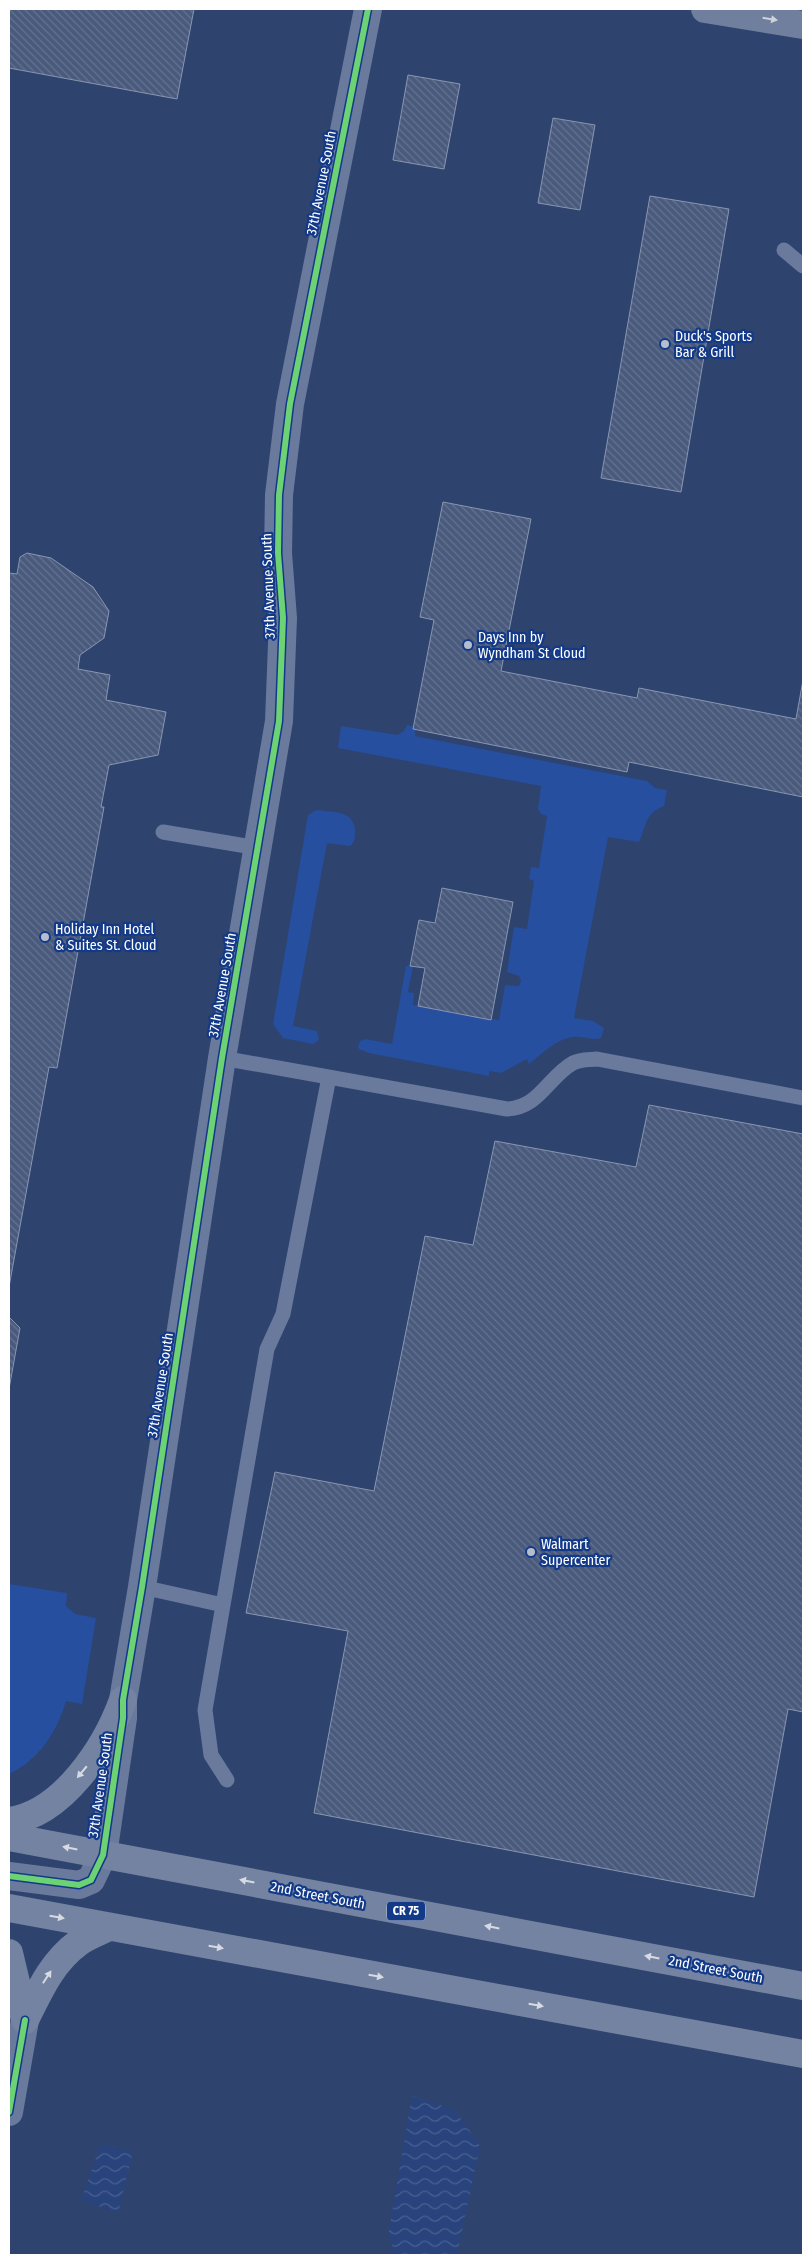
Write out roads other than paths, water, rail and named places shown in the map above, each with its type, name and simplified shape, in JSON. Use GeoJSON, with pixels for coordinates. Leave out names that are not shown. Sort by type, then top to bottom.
{"type":"FeatureCollection","features":[{"type":"Feature","properties":{"kind":"highway"},"geometry":{"type":"LineString","coordinates":[[705,9],[803,25]]}},
{"type":"Feature","properties":{"kind":"main road"},"geometry":{"type":"LineString","coordinates":[[9,1820],[26,1817],[48,1804],[75,1781],[98,1754],[123,1700]]}},
{"type":"Feature","properties":{"kind":"main road","name":"2nd Street South"},"geometry":{"type":"LineString","coordinates":[[9,1837],[803,1986]]}},
{"type":"Feature","properties":{"kind":"main road"},"geometry":{"type":"LineString","coordinates":[[9,1908],[803,2054]]}},
{"type":"Feature","properties":{"kind":"main road"},"geometry":{"type":"LineString","coordinates":[[25,2020],[45,1980],[57,1963],[78,1943],[109,1927]]}},
{"type":"Feature","properties":{"kind":"main road"},"geometry":{"type":"LineString","coordinates":[[9,1953],[25,2020]]}},
{"type":"Feature","properties":{"kind":"main road"},"geometry":{"type":"LineString","coordinates":[[761,2047],[803,2065]]}},
{"type":"Feature","properties":{"kind":"street","name":"37th Avenue South"},"geometry":{"type":"LineString","coordinates":[[9,1876],[79,1885],[91,1880],[103,1855],[123,1718],[123,1700],[142,1587],[222,1058],[282,699],[283,618],[278,553],[279,495],[290,404],[368,9]]}},
{"type":"Feature","properties":{"kind":"street"},"geometry":{"type":"LineString","coordinates":[[9,2112],[25,2020]]}},
{"type":"Feature","properties":{"kind":"lane"},"geometry":{"type":"LineString","coordinates":[[784,250],[803,266]]}},
{"type":"Feature","properties":{"kind":"lane"},"geometry":{"type":"LineString","coordinates":[[163,832],[258,848]]}},
{"type":"Feature","properties":{"kind":"lane"},"geometry":{"type":"LineString","coordinates":[[222,1058],[507,1109],[518,1109],[531,1103],[561,1072],[574,1063],[597,1059],[803,1098]]}},
{"type":"Feature","properties":{"kind":"lane"},"geometry":{"type":"LineString","coordinates":[[227,1780],[211,1755],[205,1710],[267,1350],[283,1314],[329,1077]]}},
{"type":"Feature","properties":{"kind":"lane"},"geometry":{"type":"LineString","coordinates":[[142,1587],[223,1605]]}},
{"type":"Feature","properties":{"kind":"water"},"geometry":{"type":"Polygon","coordinates":[[[412,2096],[455,2110],[480,2146],[457,2255],[392,2255],[393,2247],[388,2236],[412,2096]]]}},
{"type":"Feature","properties":{"kind":"water"},"geometry":{"type":"Polygon","coordinates":[[[101,2144],[133,2151],[118,2213],[81,2200],[101,2144]]]}},
{"type":"Feature","properties":{"kind":"place","name":"Duck's Sports Bar & Grill"},"geometry":{"type":"Point","coordinates":[665,344]}},
{"type":"Feature","properties":{"kind":"place","name":"Days Inn by Wyndham St Cloud"},"geometry":{"type":"Point","coordinates":[468,645]}},
{"type":"Feature","properties":{"kind":"place","name":"Holiday Inn Hotel & Suites St. Cloud"},"geometry":{"type":"Point","coordinates":[45,937]}},
{"type":"Feature","properties":{"kind":"place","name":"Walmart Supercenter"},"geometry":{"type":"Point","coordinates":[531,1552]}}]}
